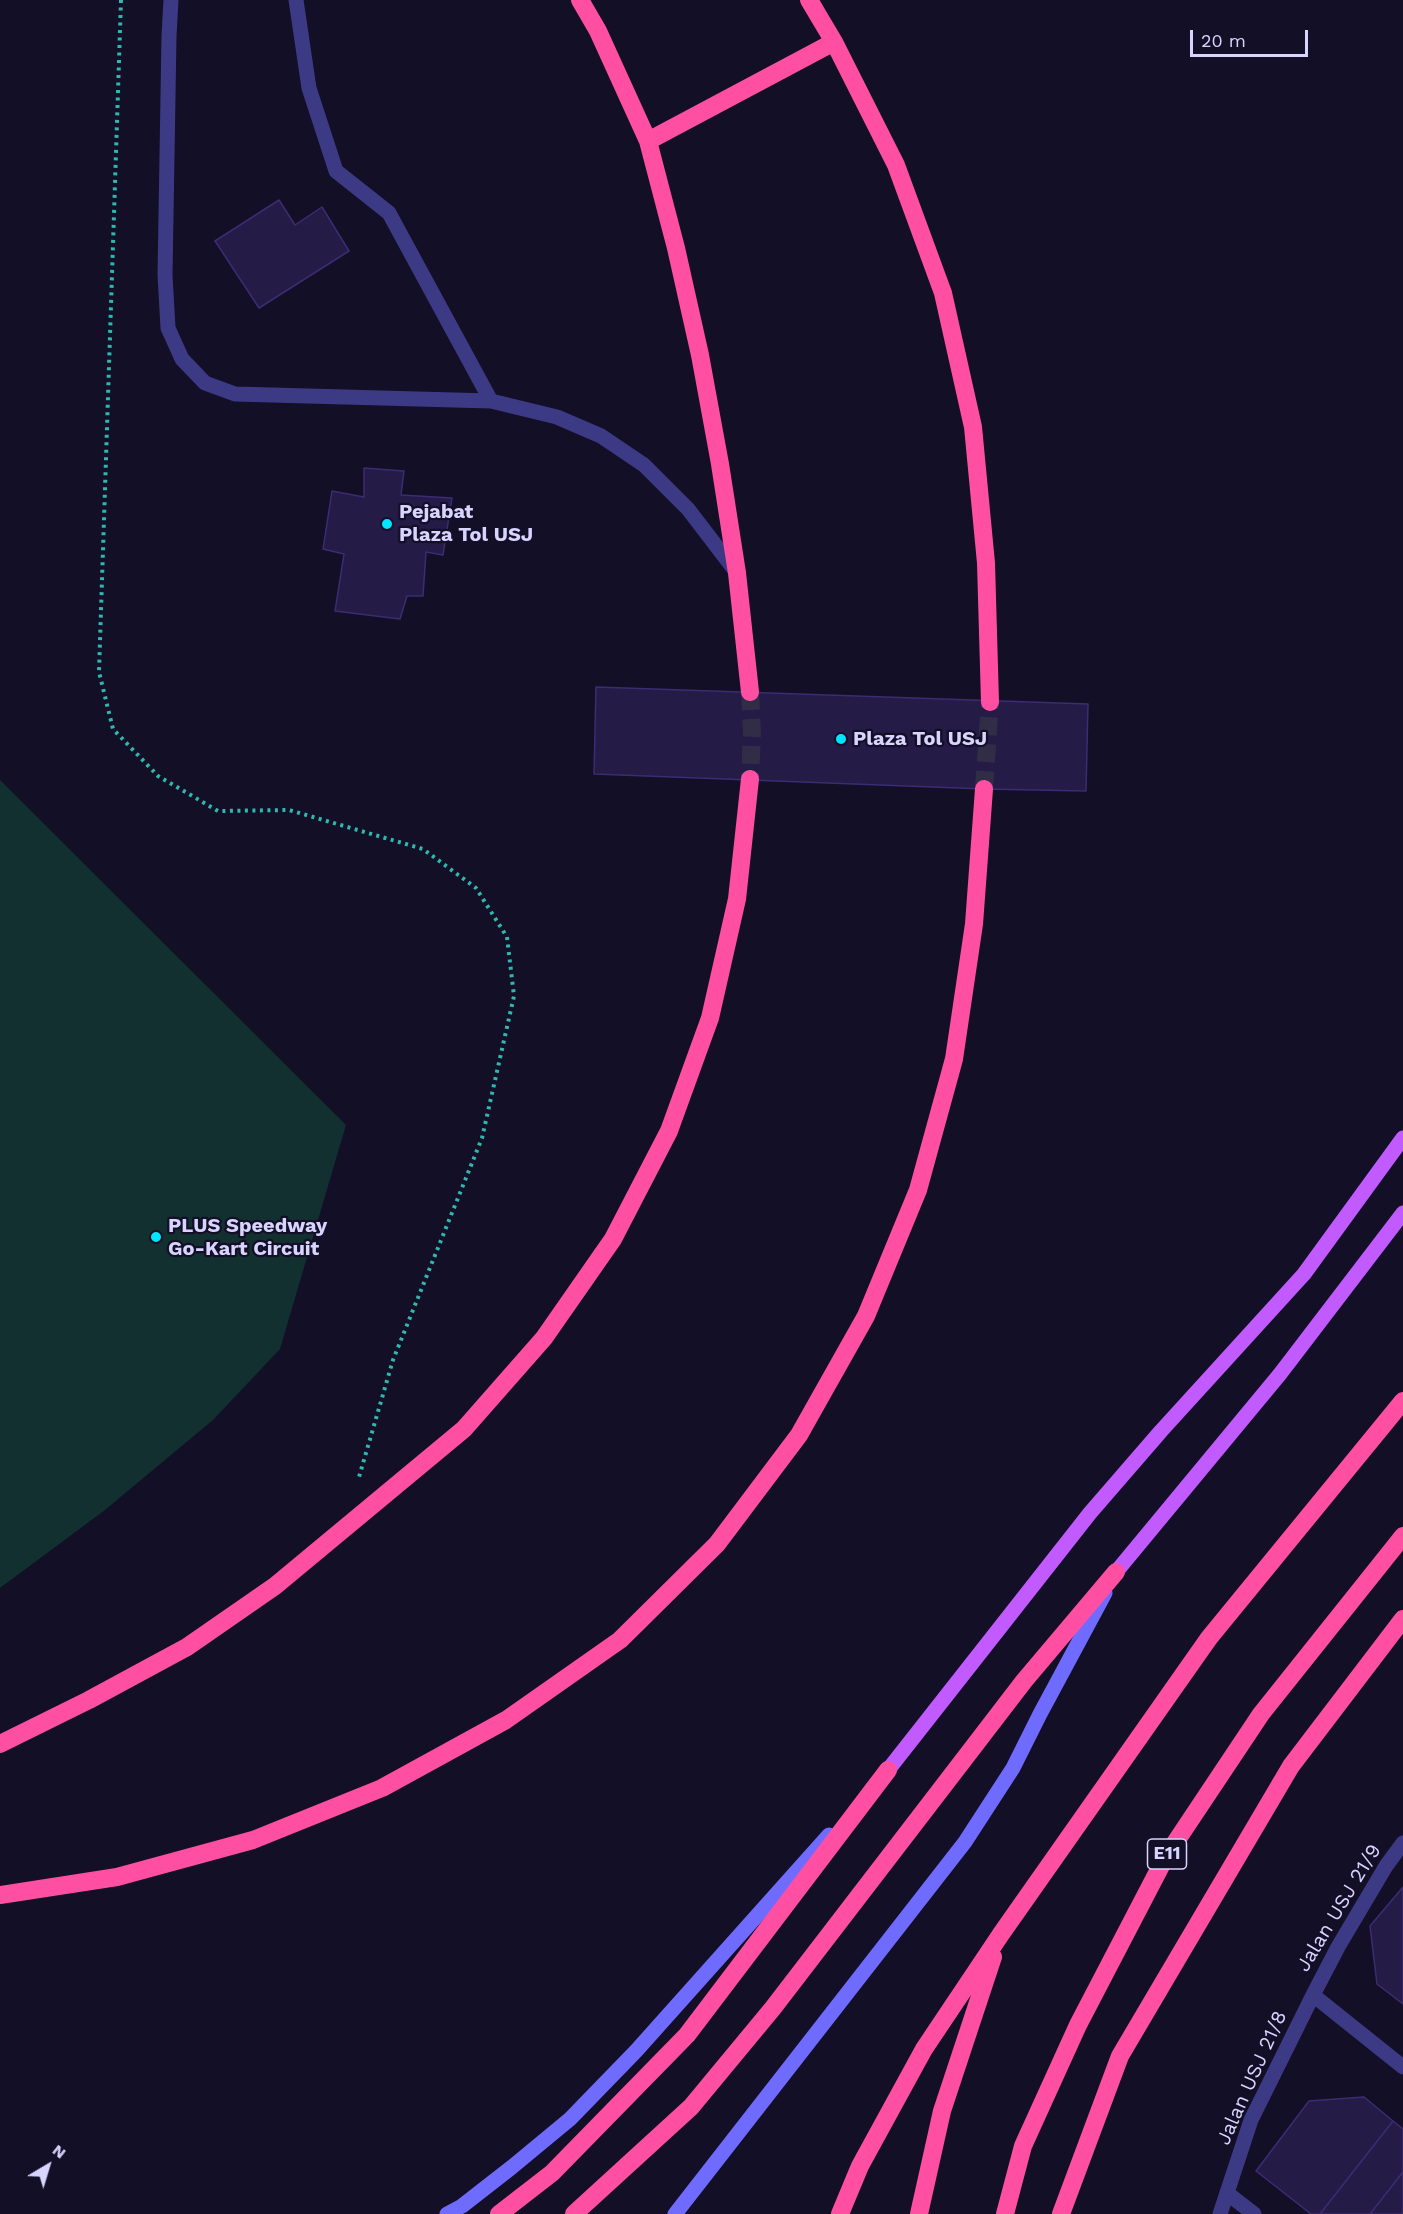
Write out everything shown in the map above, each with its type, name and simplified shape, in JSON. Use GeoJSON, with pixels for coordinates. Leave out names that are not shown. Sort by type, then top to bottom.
{"type":"FeatureCollection","features":[{"type":"Feature","properties":{"kind":"highway"},"geometry":{"type":"LineString","coordinates":[[580,0],[598,31],[648,141],[676,248],[700,356],[720,464],[750,692]]}},
{"type":"Feature","properties":{"kind":"highway"},"geometry":{"type":"LineString","coordinates":[[809,0],[834,42],[896,165],[943,293],[973,427],[986,563],[990,702]]}},
{"type":"Feature","properties":{"kind":"highway"},"geometry":{"type":"LineString","coordinates":[[648,141],[834,42]]}},
{"type":"Feature","properties":{"kind":"highway"},"geometry":{"type":"LineString","coordinates":[[0,1744],[188,1647],[275,1586],[464,1429],[544,1338],[613,1239],[669,1131],[710,1018],[737,899],[750,779]]}},
{"type":"Feature","properties":{"kind":"highway"},"geometry":{"type":"LineString","coordinates":[[0,1895],[117,1877],[241,1843],[382,1788],[506,1720],[620,1640],[717,1544],[799,1435],[866,1316],[918,1190],[954,1059],[974,924],[984,789]]}},
{"type":"Feature","properties":{"kind":"highway"},"geometry":{"type":"LineString","coordinates":[[840,2214],[860,2166],[924,2049],[1001,1934],[1209,1638],[1403,1401]]}},
{"type":"Feature","properties":{"kind":"highway","name":"E11"},"geometry":{"type":"LineString","coordinates":[[1005,2214],[1028,2136],[1078,2025],[1165,1858],[1261,1714],[1403,1536]]}},
{"type":"Feature","properties":{"kind":"highway"},"geometry":{"type":"LineString","coordinates":[[574,2214],[691,2107],[773,2008],[1024,1681],[1116,1572]]}},
{"type":"Feature","properties":{"kind":"highway"},"geometry":{"type":"LineString","coordinates":[[1061,2214],[1120,2056],[1291,1766],[1403,1619]]}},
{"type":"Feature","properties":{"kind":"highway"},"geometry":{"type":"LineString","coordinates":[[500,2214],[552,2173],[687,2036],[888,1770]]}},
{"type":"Feature","properties":{"kind":"highway"},"geometry":{"type":"LineString","coordinates":[[919,2214],[942,2111],[1001,1934]]}},
{"type":"Feature","properties":{"kind":"main road"},"geometry":{"type":"LineString","coordinates":[[888,1770],[1090,1513],[1161,1431],[1304,1274],[1403,1138]]}},
{"type":"Feature","properties":{"kind":"main road"},"geometry":{"type":"LineString","coordinates":[[1116,1572],[1280,1374],[1403,1214]]}},
{"type":"Feature","properties":{"kind":"street"},"geometry":{"type":"LineString","coordinates":[[171,0],[165,275],[168,328],[182,359],[205,383],[235,394],[490,401],[557,417],[601,436],[644,465],[688,509],[736,573]]}},
{"type":"Feature","properties":{"kind":"street"},"geometry":{"type":"LineString","coordinates":[[297,0],[309,88],[336,171],[389,213],[490,401]]}},
{"type":"Feature","properties":{"kind":"street"},"geometry":{"type":"LineString","coordinates":[[675,2214],[965,1842],[1013,1768],[1116,1572]]}},
{"type":"Feature","properties":{"kind":"street"},"geometry":{"type":"LineString","coordinates":[[447,2214],[462,2206],[513,2167],[570,2119],[644,2043],[888,1770]]}},
{"type":"Feature","properties":{"kind":"street","name":"Jalan USJ 21/9"},"geometry":{"type":"LineString","coordinates":[[1313,1995],[1356,1916],[1386,1866],[1403,1844]]}},
{"type":"Feature","properties":{"kind":"street"},"geometry":{"type":"LineString","coordinates":[[1313,1995],[1403,2067]]}},
{"type":"Feature","properties":{"kind":"street","name":"Jalan USJ 21/8"},"geometry":{"type":"LineString","coordinates":[[1220,2214],[1251,2120],[1313,1995]]}},
{"type":"Feature","properties":{"kind":"street"},"geometry":{"type":"LineString","coordinates":[[1227,2193],[1254,2214]]}},
{"type":"Feature","properties":{"kind":"path"},"geometry":{"type":"LineString","coordinates":[[121,0],[99,672],[113,729],[158,776],[218,811],[289,810],[423,849],[476,888],[507,937],[514,996],[482,1138],[393,1360],[345,1526]]}},
{"type":"Feature","properties":{"kind":"green space","name":"PLUS Speedway Go-Kart Circuit"},"geometry":{"type":"Polygon","coordinates":[[[0,780],[346,1125],[280,1349],[213,1420],[105,1510],[0,1588],[0,780]]]}},
{"type":"Feature","properties":{"kind":"building"},"geometry":{"type":"Polygon","coordinates":[[[279,200],[295,225],[322,207],[349,251],[259,308],[215,241],[279,200]]]}},
{"type":"Feature","properties":{"kind":"building","name":"Pejabat Plaza Tol USJ"},"geometry":{"type":"Polygon","coordinates":[[[364,468],[404,471],[401,495],[452,498],[443,555],[426,552],[423,596],[407,596],[400,619],[335,611],[344,554],[323,549],[332,491],[364,497],[364,468]]]}},
{"type":"Feature","properties":{"kind":"building","name":"Plaza Tol USJ"},"geometry":{"type":"Polygon","coordinates":[[[596,687],[1088,704],[1086,791],[594,774],[596,687]]]}},
{"type":"Feature","properties":{"kind":"building"},"geometry":{"type":"Polygon","coordinates":[[[1403,1887],[1403,2004],[1377,1984],[1370,1926],[1403,1887]]]}},
{"type":"Feature","properties":{"kind":"building"},"geometry":{"type":"Polygon","coordinates":[[[1364,2097],[1393,2121],[1320,2214],[1311,2214],[1256,2171],[1309,2101],[1364,2097]]]}},
{"type":"Feature","properties":{"kind":"building"},"geometry":{"type":"Polygon","coordinates":[[[1393,2121],[1403,2129],[1403,2172],[1370,2214],[1320,2214],[1393,2121]]]}},
{"type":"Feature","properties":{"kind":"building"},"geometry":{"type":"Polygon","coordinates":[[[1403,2172],[1403,2214],[1370,2214],[1403,2172]]]}},
{"type":"Feature","properties":{"kind":"tunnel"},"geometry":{"type":"LineString","coordinates":[[750,692],[752,733],[750,779]]}},
{"type":"Feature","properties":{"kind":"tunnel"},"geometry":{"type":"LineString","coordinates":[[984,789],[990,702]]}},
{"type":"Feature","properties":{"kind":"place","name":"Pejabat Plaza Tol USJ"},"geometry":{"type":"Point","coordinates":[387,524]}},
{"type":"Feature","properties":{"kind":"place","name":"Plaza Tol USJ"},"geometry":{"type":"Point","coordinates":[841,739]}},
{"type":"Feature","properties":{"kind":"place","name":"PLUS Speedway Go-Kart Circuit"},"geometry":{"type":"Point","coordinates":[156,1237]}}]}
